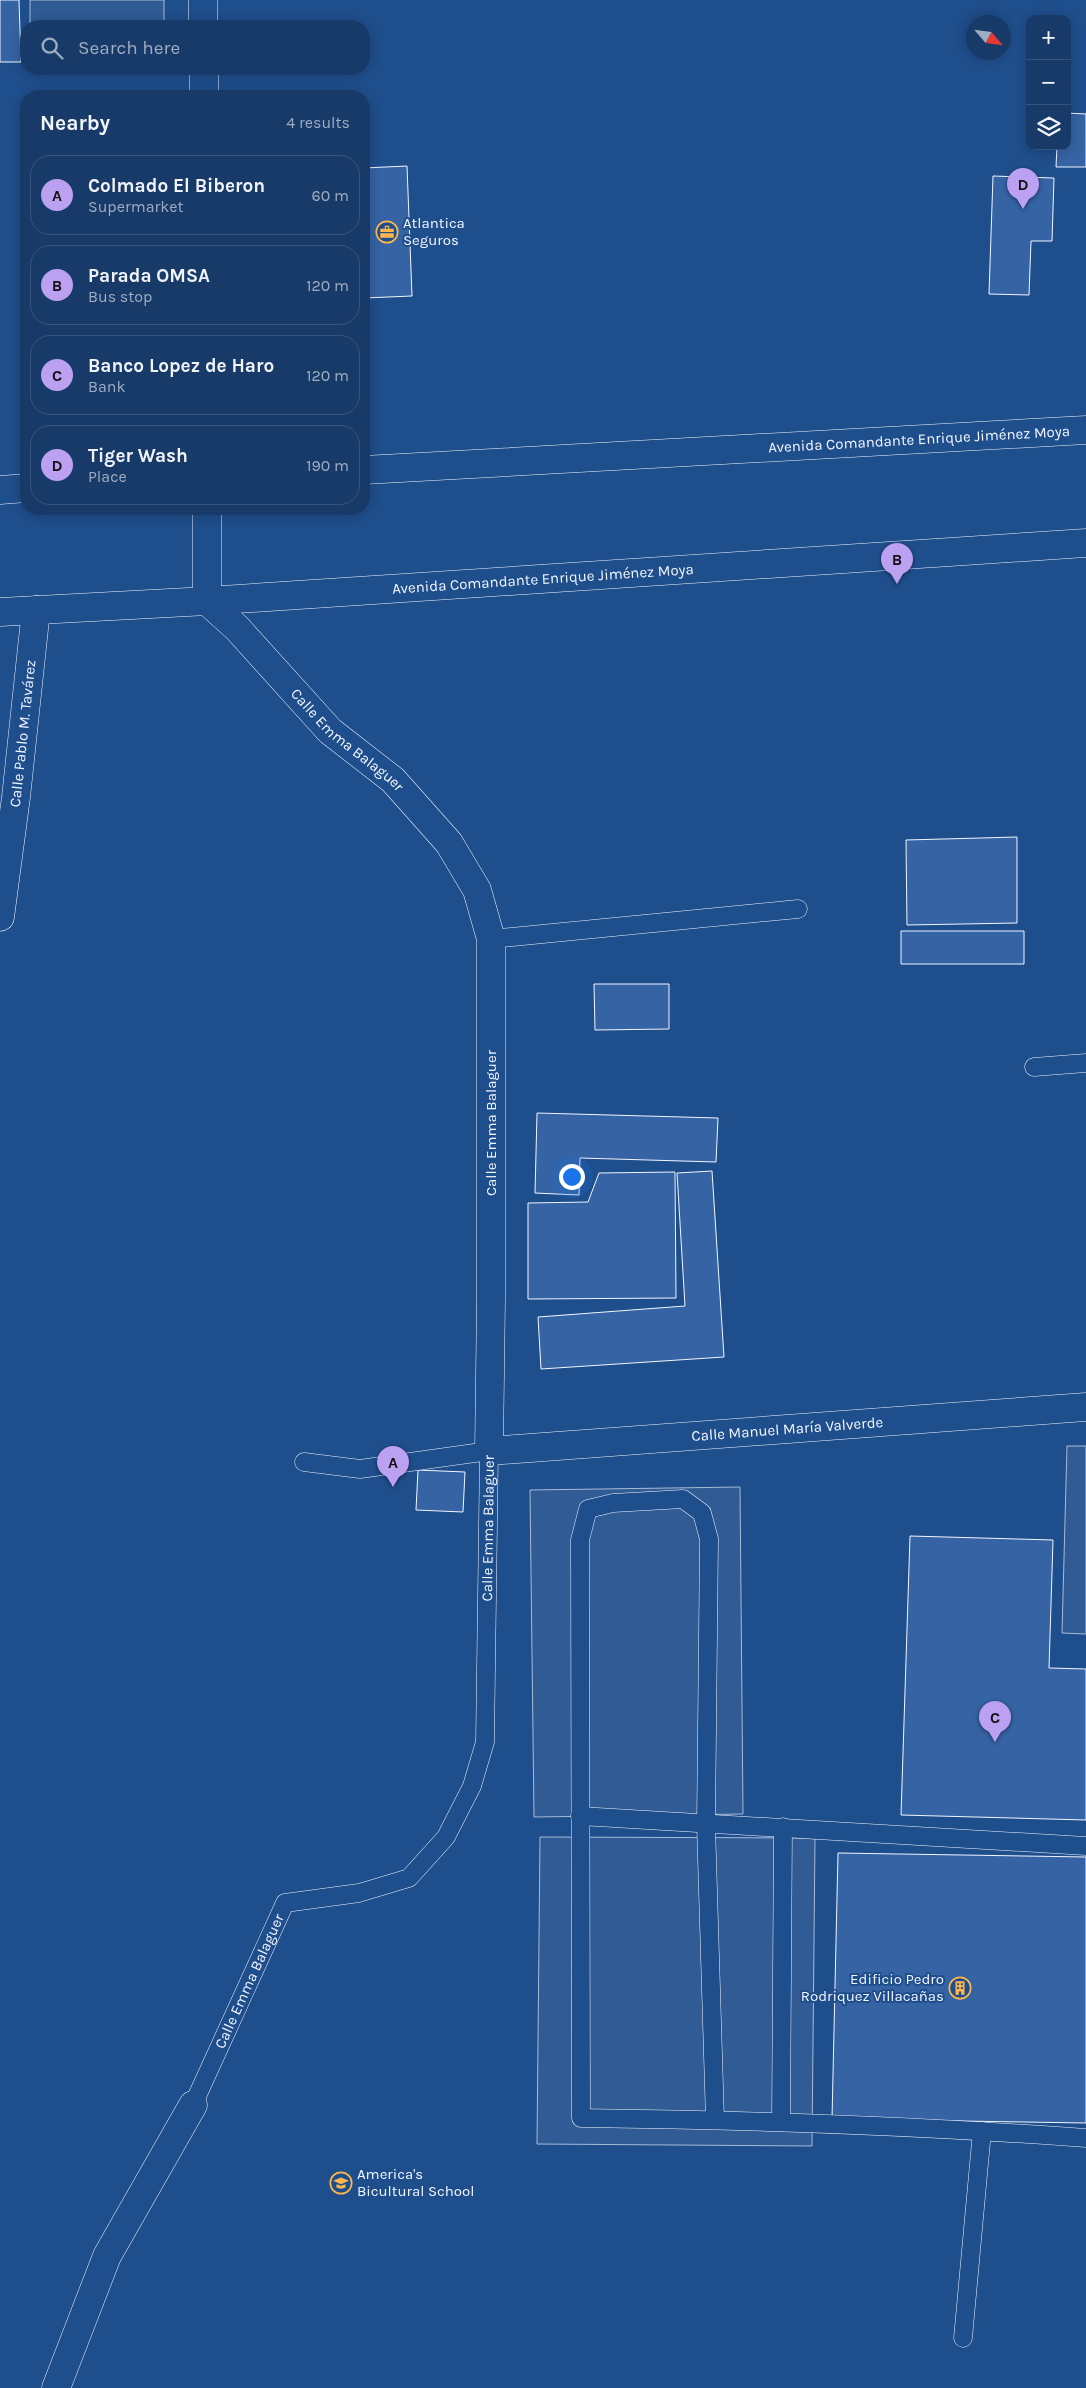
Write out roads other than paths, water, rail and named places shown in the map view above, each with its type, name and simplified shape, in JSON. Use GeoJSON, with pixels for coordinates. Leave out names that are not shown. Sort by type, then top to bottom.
{"type":"FeatureCollection","features":[{"type":"Feature","properties":{"kind":"street"},"geometry":{"type":"LineString","coordinates":[[203,0],[203,20]]}},
{"type":"Feature","properties":{"kind":"street"},"geometry":{"type":"LineString","coordinates":[[204,75],[204,90]]}},
{"type":"Feature","properties":{"kind":"street","name":"Avenida Comandante Enrique Jiménez Moya"},"geometry":{"type":"LineString","coordinates":[[370,470],[1086,430]]}},
{"type":"Feature","properties":{"kind":"street"},"geometry":{"type":"LineString","coordinates":[[0,490],[20,488]]}},
{"type":"Feature","properties":{"kind":"street"},"geometry":{"type":"LineString","coordinates":[[207,515],[207,601]]}},
{"type":"Feature","properties":{"kind":"street","name":"Avenida Comandante Enrique Jiménez Moya"},"geometry":{"type":"LineString","coordinates":[[0,612],[207,601],[1086,543]]}},
{"type":"Feature","properties":{"kind":"street","name":"Calle Emma Balaguer"},"geometry":{"type":"LineString","coordinates":[[207,601],[237,628],[330,730],[393,780],[449,843],[477,890],[491,939],[489,1451]]}},
{"type":"Feature","properties":{"kind":"street","name":"Calle Pablo M. Tavárez"},"geometry":{"type":"LineString","coordinates":[[0,917],[16,797],[36,610]]}},
{"type":"Feature","properties":{"kind":"street","name":"Calle Manuel María Valverde"},"geometry":{"type":"LineString","coordinates":[[489,1451],[1086,1407]]}},
{"type":"Feature","properties":{"kind":"street","name":"Calle Emma Balaguer"},"geometry":{"type":"LineString","coordinates":[[56,2388],[107,2256],[192,2105]]}},
{"type":"Feature","properties":{"kind":"lane"},"geometry":{"type":"LineString","coordinates":[[491,939],[798,910]]}},
{"type":"Feature","properties":{"kind":"lane"},"geometry":{"type":"LineString","coordinates":[[1034,1067],[1086,1063]]}},
{"type":"Feature","properties":{"kind":"lane"},"geometry":{"type":"LineString","coordinates":[[304,1462],[360,1469],[489,1451]]}},
{"type":"Feature","properties":{"kind":"lane","name":"Calle Emma Balaguer"},"geometry":{"type":"LineString","coordinates":[[192,2105],[285,1903],[359,1893],[409,1878],[446,1837],[472,1786],[485,1742],[489,1451]]}},
{"type":"Feature","properties":{"kind":"lane"},"geometry":{"type":"LineString","coordinates":[[715,2120],[706,1825],[709,1539],[702,1513],[683,1499],[613,1503],[588,1509],[580,1540],[580,2118],[781,2122],[982,2131],[1086,2138]]}},
{"type":"Feature","properties":{"kind":"lane"},"geometry":{"type":"LineString","coordinates":[[580,1816],[706,1825],[783,1827],[1086,1846]]}},
{"type":"Feature","properties":{"kind":"lane"},"geometry":{"type":"LineString","coordinates":[[781,2122],[783,1827]]}},
{"type":"Feature","properties":{"kind":"lane"},"geometry":{"type":"LineString","coordinates":[[963,2338],[982,2131]]}},
{"type":"Feature","properties":{"kind":"place","name":"Tiger Wash"},"geometry":{"type":"Point","coordinates":[1023,209]}},
{"type":"Feature","properties":{"kind":"place","name":"Atlantica Seguros"},"geometry":{"type":"Point","coordinates":[387,232]}},
{"type":"Feature","properties":{"kind":"place","name":"Parada OMSA"},"geometry":{"type":"Point","coordinates":[897,584]}},
{"type":"Feature","properties":{"kind":"place","name":"Colmado El Biberon"},"geometry":{"type":"Point","coordinates":[393,1487]}},
{"type":"Feature","properties":{"kind":"place","name":"Banco Lopez de Haro"},"geometry":{"type":"Point","coordinates":[995,1742]}},
{"type":"Feature","properties":{"kind":"place","name":"Edificio Pedro Rodriquez Villacañas"},"geometry":{"type":"Point","coordinates":[960,1988]}},
{"type":"Feature","properties":{"kind":"place","name":"America's Bicultural School"},"geometry":{"type":"Point","coordinates":[341,2183]}}]}
